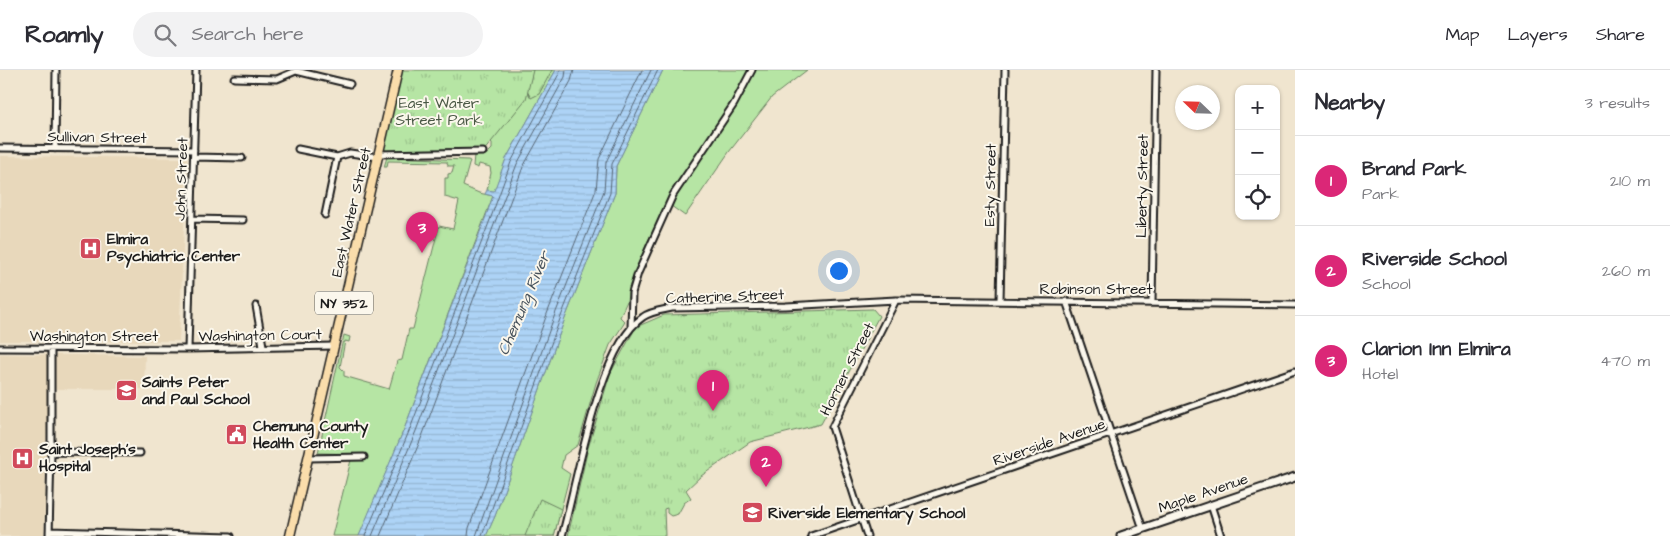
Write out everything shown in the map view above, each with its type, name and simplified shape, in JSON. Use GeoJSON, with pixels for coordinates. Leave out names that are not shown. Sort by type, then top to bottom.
{"type":"FeatureCollection","features":[{"type":"Feature","properties":{"kind":"main road","name":"East Water Street"},"geometry":{"type":"LineString","coordinates":[[290,536],[398,70]]}},
{"type":"Feature","properties":{"kind":"main road","name":"Maple Avenue"},"geometry":{"type":"LineString","coordinates":[[1121,536],[1295,477]]}},
{"type":"Feature","properties":{"kind":"street"},"geometry":{"type":"LineString","coordinates":[[55,149],[56,70]]}},
{"type":"Feature","properties":{"kind":"street","name":"John Street"},"geometry":{"type":"LineString","coordinates":[[188,349],[196,70]]}},
{"type":"Feature","properties":{"kind":"street"},"geometry":{"type":"LineString","coordinates":[[631,328],[632,293],[638,273],[673,195],[734,104],[752,70]]}},
{"type":"Feature","properties":{"kind":"street","name":"Esty Street"},"geometry":{"type":"LineString","coordinates":[[1000,301],[1005,70]]}},
{"type":"Feature","properties":{"kind":"street","name":"Liberty Street"},"geometry":{"type":"LineString","coordinates":[[1152,302],[1156,70]]}},
{"type":"Feature","properties":{"kind":"street"},"geometry":{"type":"LineString","coordinates":[[234,78],[277,79],[296,71],[350,84]]}},
{"type":"Feature","properties":{"kind":"street","name":"Sullivan Street"},"geometry":{"type":"LineString","coordinates":[[0,148],[194,150]]}},
{"type":"Feature","properties":{"kind":"street"},"geometry":{"type":"LineString","coordinates":[[298,149],[337,157],[350,153],[378,155],[482,152]]}},
{"type":"Feature","properties":{"kind":"street"},"geometry":{"type":"LineString","coordinates":[[325,215],[337,157]]}},
{"type":"Feature","properties":{"kind":"street"},"geometry":{"type":"LineString","coordinates":[[194,158],[242,158]]}},
{"type":"Feature","properties":{"kind":"street"},"geometry":{"type":"LineString","coordinates":[[192,219],[242,220]]}},
{"type":"Feature","properties":{"kind":"street","name":"Catherine Street"},"geometry":{"type":"LineString","coordinates":[[562,536],[586,436],[604,379],[621,340],[644,316],[672,308],[786,306],[896,300]]}},
{"type":"Feature","properties":{"kind":"street","name":"Robinson Street"},"geometry":{"type":"LineString","coordinates":[[896,300],[1295,305]]}},
{"type":"Feature","properties":{"kind":"street","name":"Horner Street"},"geometry":{"type":"LineString","coordinates":[[867,536],[832,427],[896,300]]}},
{"type":"Feature","properties":{"kind":"street"},"geometry":{"type":"LineString","coordinates":[[1066,301],[1142,529]]}},
{"type":"Feature","properties":{"kind":"street"},"geometry":{"type":"LineString","coordinates":[[256,306],[264,346]]}},
{"type":"Feature","properties":{"kind":"street","name":"Washington Court"},"geometry":{"type":"LineString","coordinates":[[188,349],[334,346]]}},
{"type":"Feature","properties":{"kind":"street","name":"Washington Street"},"geometry":{"type":"LineString","coordinates":[[0,348],[188,349]]}},
{"type":"Feature","properties":{"kind":"street"},"geometry":{"type":"LineString","coordinates":[[51,349],[52,452],[49,533],[231,536]]}},
{"type":"Feature","properties":{"kind":"street","name":"Riverside Avenue"},"geometry":{"type":"LineString","coordinates":[[811,536],[1295,371]]}},
{"type":"Feature","properties":{"kind":"street"},"geometry":{"type":"LineString","coordinates":[[52,452],[140,454]]}},
{"type":"Feature","properties":{"kind":"street"},"geometry":{"type":"LineString","coordinates":[[308,458],[364,457]]}},
{"type":"Feature","properties":{"kind":"street"},"geometry":{"type":"LineString","coordinates":[[1211,505],[1221,536]]}},
{"type":"Feature","properties":{"kind":"shaded area","name":"Elmira Psychiatric Center"},"geometry":{"type":"Polygon","coordinates":[[[0,156],[187,158],[179,341],[0,341],[0,156]]]}},
{"type":"Feature","properties":{"kind":"shaded area","name":"Saint Joseph's Hospital"},"geometry":{"type":"Polygon","coordinates":[[[0,354],[145,356],[144,389],[48,389],[44,536],[0,536],[0,354]]]}},
{"type":"Feature","properties":{"kind":"green space","name":"East Water Street Park"},"geometry":{"type":"Polygon","coordinates":[[[401,70],[533,70],[526,99],[483,152],[378,154],[401,70]]]}},
{"type":"Feature","properties":{"kind":"green space"},"geometry":{"type":"Polygon","coordinates":[[[520,70],[556,70],[506,159],[494,192],[487,190],[491,173],[490,167],[479,164],[478,168],[473,166],[474,155],[487,154],[492,149],[492,144],[487,139],[520,70]]]}},
{"type":"Feature","properties":{"kind":"green space"},"geometry":{"type":"Polygon","coordinates":[[[531,70],[552,70],[539,94],[531,98],[526,89],[531,70]]]}},
{"type":"Feature","properties":{"kind":"green space"},"geometry":{"type":"Polygon","coordinates":[[[663,70],[807,70],[772,97],[729,152],[685,216],[667,203],[647,243],[629,287],[627,301],[620,317],[625,322],[610,345],[596,383],[578,445],[564,455],[561,468],[570,474],[554,536],[486,536],[495,516],[564,321],[615,193],[616,166],[663,70]]]}},
{"type":"Feature","properties":{"kind":"green space"},"geometry":{"type":"Polygon","coordinates":[[[387,157],[468,160],[470,161],[463,186],[479,193],[493,196],[405,427],[362,530],[359,536],[332,536],[351,460],[363,460],[363,454],[318,453],[344,335],[350,337],[349,342],[345,341],[340,367],[344,371],[344,376],[389,389],[397,361],[402,360],[409,329],[413,329],[439,226],[453,229],[459,201],[445,197],[445,178],[448,178],[448,174],[452,173],[454,166],[448,166],[447,162],[388,161],[387,167],[384,167],[387,157]]]}},
{"type":"Feature","properties":{"kind":"green space"},"geometry":{"type":"Polygon","coordinates":[[[873,309],[879,316],[821,424],[750,442],[701,476],[686,490],[691,498],[684,503],[678,514],[671,516],[667,513],[667,508],[664,509],[665,536],[568,536],[588,448],[610,374],[636,327],[664,315],[873,309]]]}},
{"type":"Feature","properties":{"kind":"green space"},"geometry":{"type":"Polygon","coordinates":[[[540,499],[561,509],[554,536],[525,536],[540,499]]]}},
{"type":"Feature","properties":{"kind":"water","name":"Chemung River"},"geometry":{"type":"Polygon","coordinates":[[[556,70],[663,70],[616,166],[615,193],[564,321],[495,516],[486,536],[359,536],[405,427],[485,219],[493,196],[485,194],[487,190],[494,191],[506,159],[556,70]]]}},
{"type":"Feature","properties":{"kind":"place","name":"Elmira Psychiatric Center"},"geometry":{"type":"Point","coordinates":[91,248]}},
{"type":"Feature","properties":{"kind":"place","name":"Clarion Inn Elmira"},"geometry":{"type":"Point","coordinates":[422,253]}},
{"type":"Feature","properties":{"kind":"place","name":"Saints Peter and Paul School"},"geometry":{"type":"Point","coordinates":[126,391]}},
{"type":"Feature","properties":{"kind":"place","name":"Brand Park"},"geometry":{"type":"Point","coordinates":[713,411]}},
{"type":"Feature","properties":{"kind":"place","name":"Chemung County Health Center"},"geometry":{"type":"Point","coordinates":[237,435]}},
{"type":"Feature","properties":{"kind":"place","name":"Saint Joseph's Hospital"},"geometry":{"type":"Point","coordinates":[23,458]}},
{"type":"Feature","properties":{"kind":"place","name":"Riverside School"},"geometry":{"type":"Point","coordinates":[766,487]}},
{"type":"Feature","properties":{"kind":"place","name":"Riverside Elementary School"},"geometry":{"type":"Point","coordinates":[752,513]}}]}
